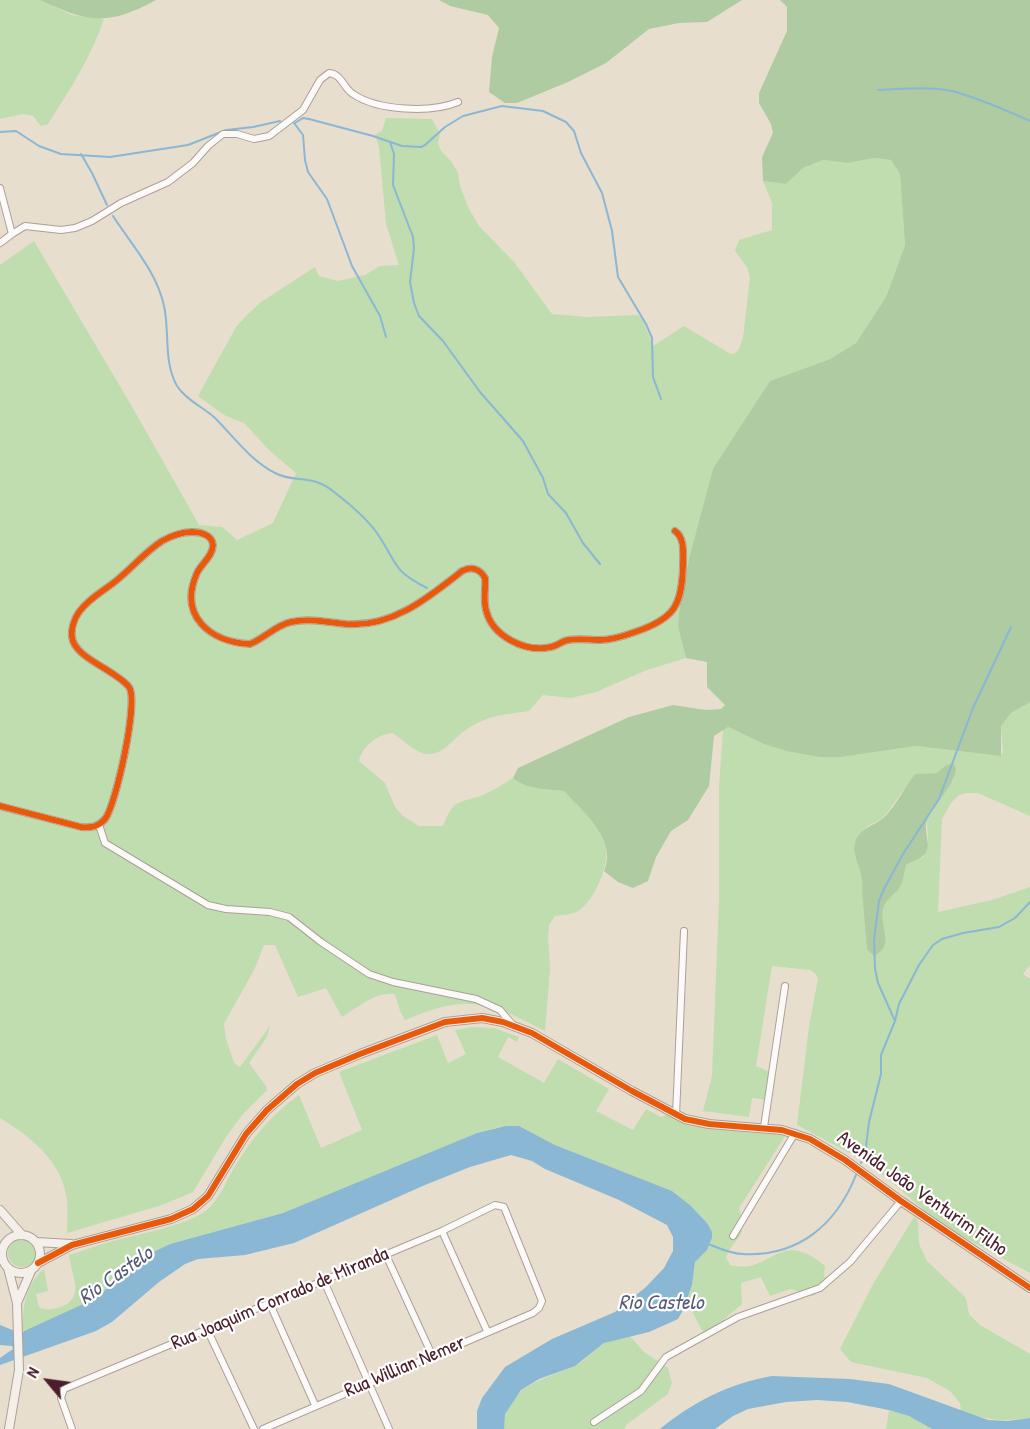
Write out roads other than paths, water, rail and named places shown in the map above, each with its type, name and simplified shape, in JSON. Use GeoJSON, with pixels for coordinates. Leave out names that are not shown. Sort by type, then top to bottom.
{"type":"FeatureCollection","features":[{"type":"Feature","properties":{"kind":"street"},"geometry":{"type":"LineString","coordinates":[[0,243],[25,226],[60,230],[75,228],[92,221],[121,203],[168,182],[193,164],[208,146],[223,134],[237,134],[254,139],[269,136],[303,110],[320,80],[329,73],[337,75],[352,94],[384,105],[436,109],[458,102]]}},
{"type":"Feature","properties":{"kind":"street"},"geometry":{"type":"LineString","coordinates":[[0,189],[12,234]]}},
{"type":"Feature","properties":{"kind":"street"},"geometry":{"type":"LineString","coordinates":[[0,806],[91,828],[99,825],[110,811],[116,792],[132,710],[130,688],[98,663],[82,654],[71,636],[74,622],[93,596],[115,582],[162,542],[182,533],[193,532],[208,536],[211,540],[213,546],[211,552],[198,570],[192,597],[201,625],[226,641],[250,644],[281,625],[291,622],[332,621],[360,624],[379,620],[414,607],[462,571],[471,568],[478,570],[485,578],[485,608],[493,625],[518,644],[540,648],[553,647],[568,640],[602,640],[618,637],[659,624],[667,617],[680,595],[682,542],[675,531]]}},
{"type":"Feature","properties":{"kind":"street"},"geometry":{"type":"LineString","coordinates":[[99,825],[105,843],[208,905],[226,909],[270,912],[289,917],[329,948],[369,974],[403,984],[476,999],[500,1010],[513,1024]]}},
{"type":"Feature","properties":{"kind":"street"},"geometry":{"type":"LineString","coordinates":[[676,1115],[684,931]]}},
{"type":"Feature","properties":{"kind":"street"},"geometry":{"type":"LineString","coordinates":[[764,1127],[784,986]]}},
{"type":"Feature","properties":{"kind":"street","name":"Avenida João Venturim Filho"},"geometry":{"type":"LineString","coordinates":[[38,1263],[72,1245],[171,1219],[194,1209],[208,1196],[246,1134],[267,1110],[297,1084],[315,1073],[445,1022],[482,1018],[513,1024],[558,1047],[676,1115],[709,1124],[764,1127],[795,1133],[839,1156],[1030,1288]]}},
{"type":"Feature","properties":{"kind":"street"},"geometry":{"type":"LineString","coordinates":[[733,1236],[795,1133]]}},
{"type":"Feature","properties":{"kind":"street"},"geometry":{"type":"LineString","coordinates":[[594,1422],[641,1391],[666,1358],[738,1317],[820,1288],[850,1262],[901,1201]]}},
{"type":"Feature","properties":{"kind":"street","name":"Rua Joaquim Conrado de Miranda"},"geometry":{"type":"LineString","coordinates":[[72,1429],[61,1398],[64,1389],[442,1231],[498,1204],[504,1207],[542,1301]]}},
{"type":"Feature","properties":{"kind":"street"},"geometry":{"type":"LineString","coordinates":[[0,1210],[22,1235]]}},
{"type":"Feature","properties":{"kind":"street"},"geometry":{"type":"LineString","coordinates":[[442,1231],[487,1331]]}},
{"type":"Feature","properties":{"kind":"street"},"geometry":{"type":"LineString","coordinates":[[9,1429],[19,1370],[17,1303],[2,1241],[22,1235],[36,1242],[40,1256],[38,1263],[31,1270],[17,1303]]}},
{"type":"Feature","properties":{"kind":"street","name":"Avenida João Venturim Filho"},"geometry":{"type":"LineString","coordinates":[[36,1242],[72,1245]]}},
{"type":"Feature","properties":{"kind":"street"},"geometry":{"type":"LineString","coordinates":[[386,1254],[432,1355]]}},
{"type":"Feature","properties":{"kind":"street"},"geometry":{"type":"LineString","coordinates":[[8,1269],[19,1273],[31,1270]]}},
{"type":"Feature","properties":{"kind":"street"},"geometry":{"type":"LineString","coordinates":[[324,1281],[389,1429]]}},
{"type":"Feature","properties":{"kind":"street","name":"Rua Willian Nemer"},"geometry":{"type":"LineString","coordinates":[[263,1429],[533,1313],[542,1301]]}},
{"type":"Feature","properties":{"kind":"street"},"geometry":{"type":"LineString","coordinates":[[270,1304],[315,1405]]}},
{"type":"Feature","properties":{"kind":"street"},"geometry":{"type":"LineString","coordinates":[[207,1329],[254,1429]]}},
{"type":"Feature","properties":{"kind":"water","name":"Rio Castelo"},"geometry":{"type":"Polygon","coordinates":[[[506,1126],[519,1126],[555,1145],[672,1191],[707,1223],[712,1232],[712,1238],[707,1250],[695,1262],[692,1285],[678,1319],[649,1332],[604,1343],[575,1366],[539,1379],[521,1390],[505,1414],[504,1429],[477,1429],[477,1411],[482,1398],[505,1367],[552,1339],[615,1312],[646,1287],[664,1268],[673,1251],[673,1237],[667,1225],[619,1200],[545,1169],[532,1161],[511,1155],[470,1167],[425,1185],[294,1243],[245,1255],[198,1259],[185,1264],[159,1282],[112,1322],[96,1331],[0,1365],[0,1358],[13,1349],[12,1346],[0,1345],[0,1325],[20,1333],[96,1298],[145,1256],[170,1244],[283,1213],[477,1133],[506,1126]]]}},
{"type":"Feature","properties":{"kind":"water"},"geometry":{"type":"Polygon","coordinates":[[[772,1376],[850,1379],[889,1384],[988,1420],[1008,1421],[1030,1418],[1030,1429],[932,1429],[909,1416],[889,1410],[847,1402],[817,1400],[786,1402],[748,1409],[715,1429],[660,1429],[686,1410],[713,1395],[741,1383],[772,1376]]]}},
{"type":"Feature","properties":{"kind":"waterway"},"geometry":{"type":"LineString","coordinates":[[878,90],[943,89],[982,101],[1030,121]]}},
{"type":"Feature","properties":{"kind":"waterway"},"geometry":{"type":"LineString","coordinates":[[295,123],[303,118],[309,119],[402,146],[421,147],[445,127],[463,116],[502,106],[543,111],[566,122],[574,131],[581,153],[602,193],[612,231],[618,277],[652,338],[653,377],[661,399]]}},
{"type":"Feature","properties":{"kind":"waterway"},"geometry":{"type":"LineString","coordinates":[[0,132],[16,131],[39,146],[61,154],[110,157],[188,145],[226,130],[280,121]]}},
{"type":"Feature","properties":{"kind":"waterway"},"geometry":{"type":"LineString","coordinates":[[294,123],[303,135],[308,172],[327,199],[352,266],[380,316],[386,337]]}},
{"type":"Feature","properties":{"kind":"waterway"},"geometry":{"type":"LineString","coordinates":[[390,142],[394,154],[393,185],[413,237],[410,282],[419,316],[443,341],[480,392],[523,441],[543,478],[548,494],[566,513],[583,543],[600,564]]}},
{"type":"Feature","properties":{"kind":"waterway"},"geometry":{"type":"LineString","coordinates":[[81,154],[107,205]]}},
{"type":"Feature","properties":{"kind":"waterway"},"geometry":{"type":"LineString","coordinates":[[113,216],[150,270],[161,294],[166,316],[170,367],[181,391],[215,418],[250,455],[266,468],[283,476],[326,486],[359,512],[379,536],[402,572],[427,588]]}},
{"type":"Feature","properties":{"kind":"waterway"},"geometry":{"type":"LineString","coordinates":[[895,1021],[878,983],[875,969],[874,940],[879,901],[903,854],[939,799],[973,708],[1011,627]]}},
{"type":"Feature","properties":{"kind":"waterway"},"geometry":{"type":"LineString","coordinates":[[861,1163],[865,1154],[869,1122],[881,1074],[881,1055],[895,1021],[899,1004],[919,965],[933,945],[942,939],[999,927],[1015,918],[1030,902]]}},
{"type":"Feature","properties":{"kind":"waterway"},"geometry":{"type":"LineString","coordinates":[[708,1244],[743,1254],[763,1254],[798,1244],[826,1223],[838,1209],[856,1175]]}}]}
